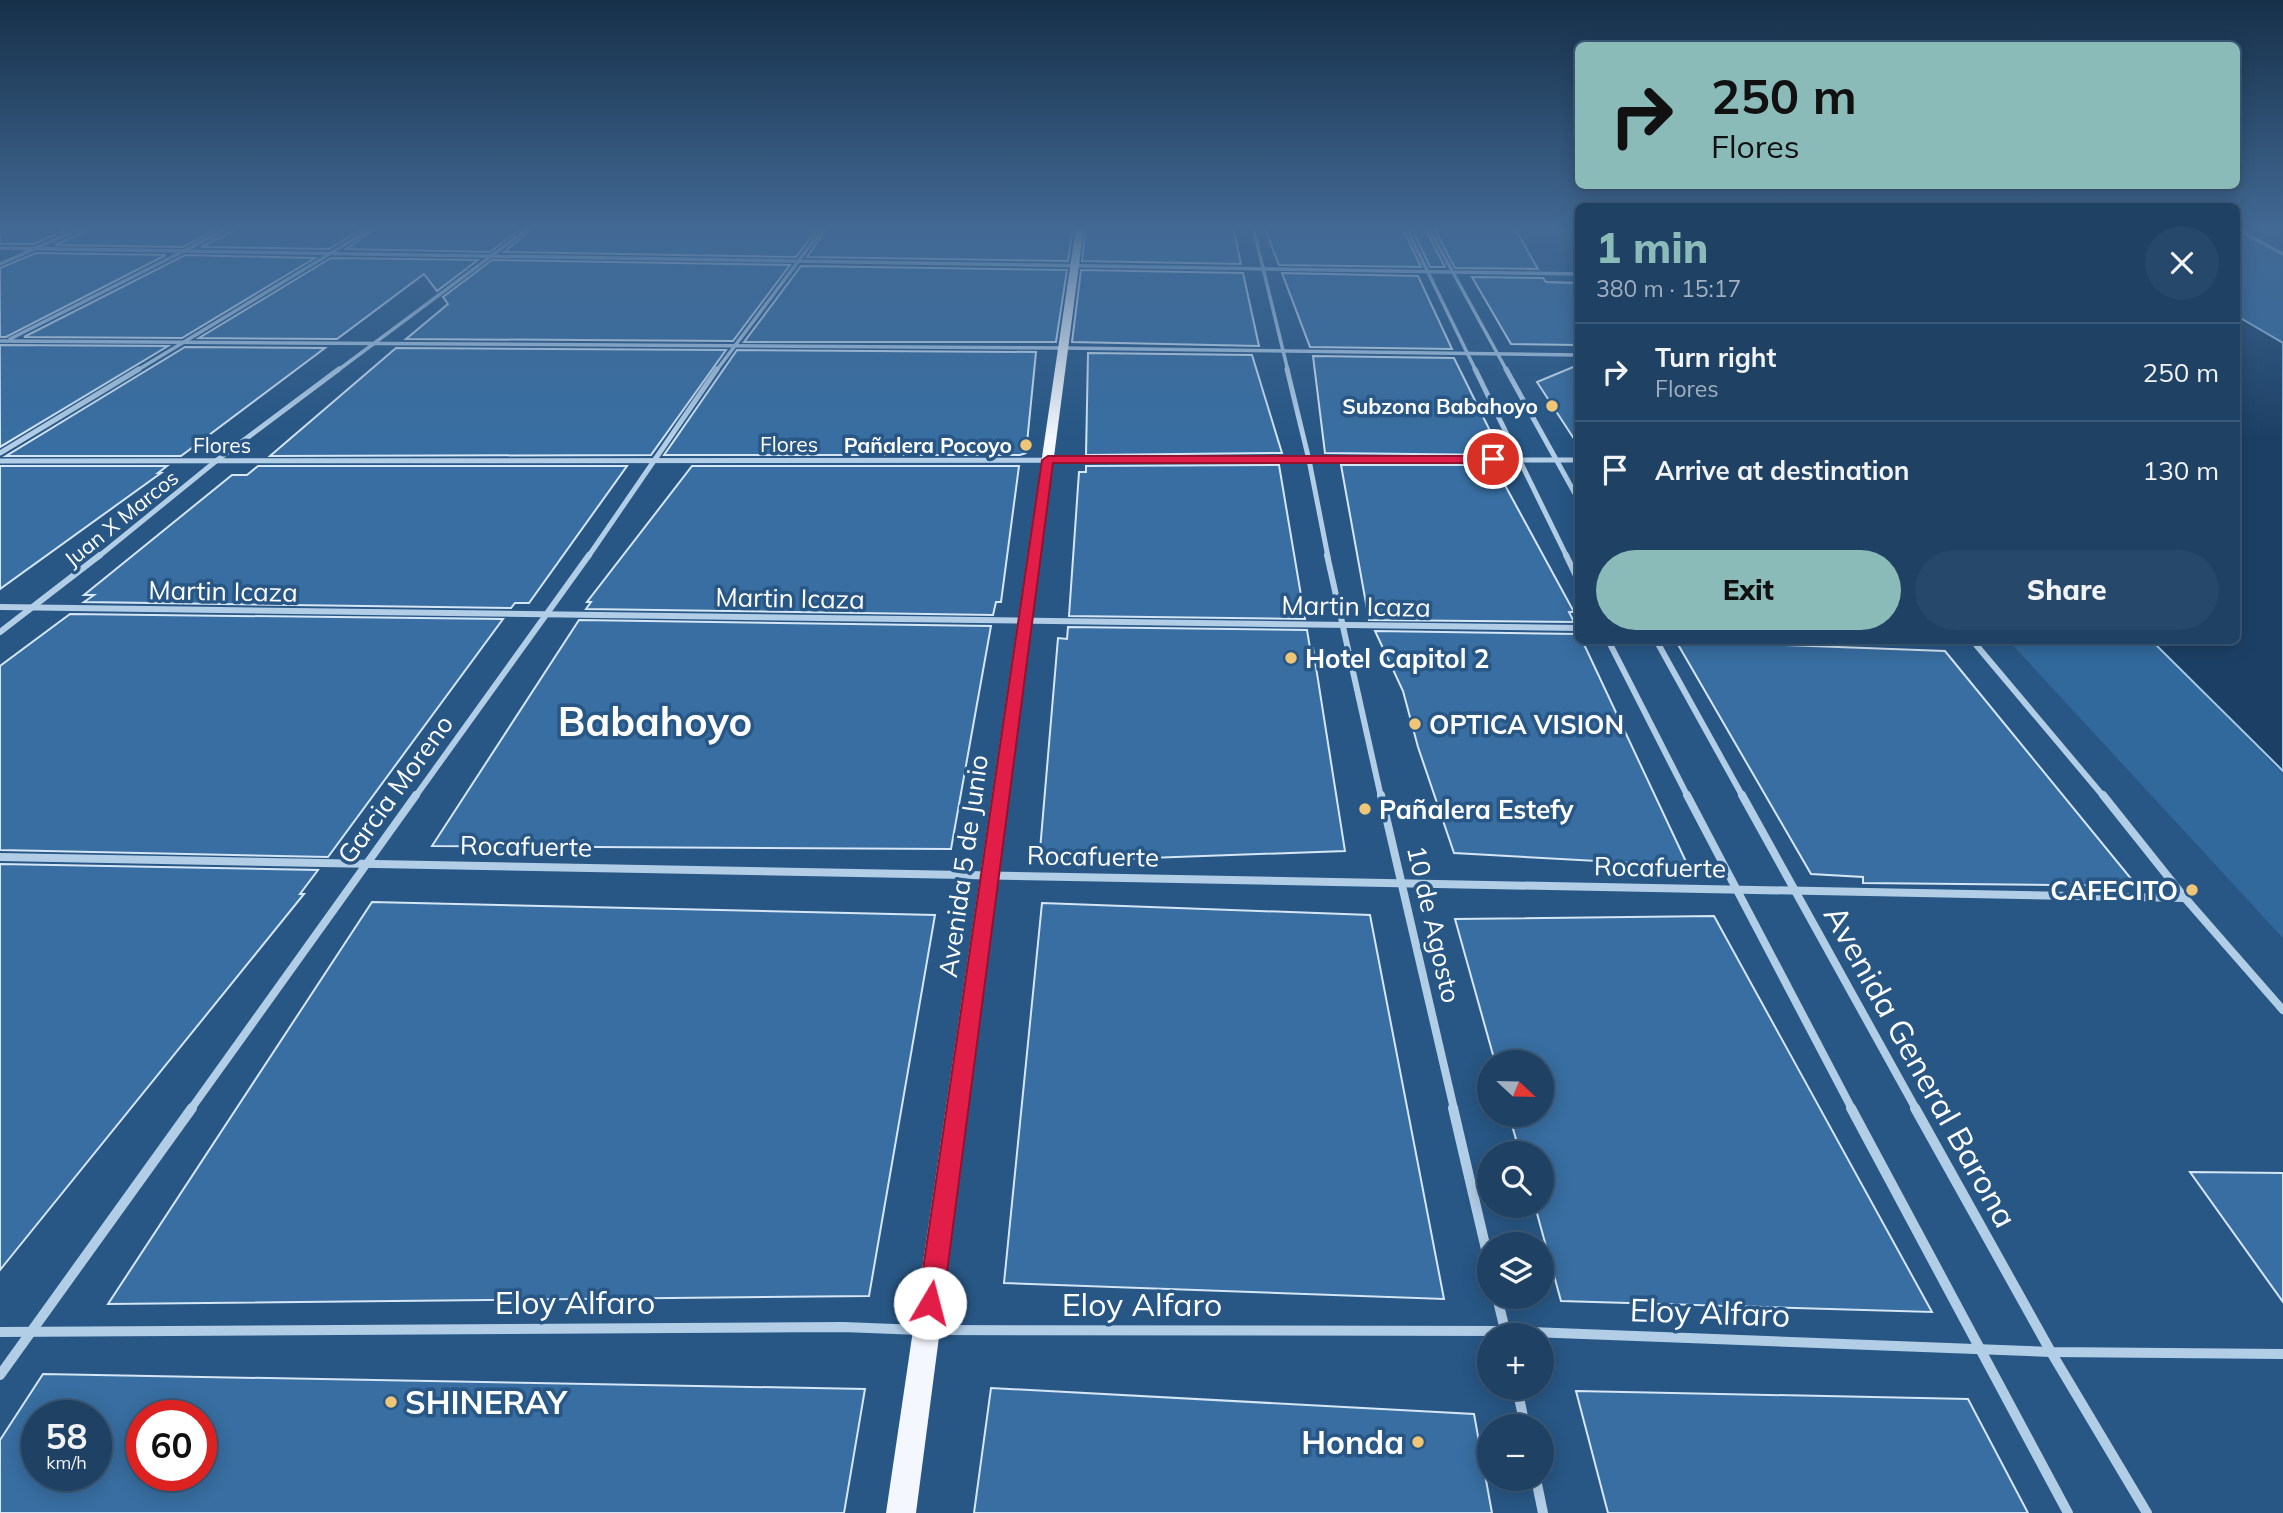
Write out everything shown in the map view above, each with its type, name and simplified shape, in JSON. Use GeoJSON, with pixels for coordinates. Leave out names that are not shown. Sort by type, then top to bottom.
{"type":"FeatureCollection","features":[{"type":"Feature","properties":{"kind":"main road","name":"Avenida 5 de Junio"},"geometry":{"type":"LineString","coordinates":[[901,1513],[1071,298]]}},
{"type":"Feature","properties":{"kind":"street"},"geometry":{"type":"LineString","coordinates":[[0,343],[92,298]]}},
{"type":"Feature","properties":{"kind":"street"},"geometry":{"type":"LineString","coordinates":[[0,453],[256,298]]}},
{"type":"Feature","properties":{"kind":"street","name":"Juan X Marcos"},"geometry":{"type":"LineString","coordinates":[[0,632],[216,461],[434,298]]}},
{"type":"Feature","properties":{"kind":"street","name":"Garcia Moreno"},"geometry":{"type":"LineString","coordinates":[[0,1375],[657,460],[732,347],[770,298]]}},
{"type":"Feature","properties":{"kind":"street","name":"10 de Agosto"},"geometry":{"type":"LineString","coordinates":[[1269,298],[1309,460],[1341,625],[1482,1232]]}},
{"type":"Feature","properties":{"kind":"street"},"geometry":{"type":"LineString","coordinates":[[1441,298],[1575,574]]}},
{"type":"Feature","properties":{"kind":"street"},"geometry":{"type":"LineString","coordinates":[[1468,298],[1575,494]]}},
{"type":"Feature","properties":{"kind":"street"},"geometry":{"type":"LineString","coordinates":[[7,341],[1064,348],[1575,355]]}},
{"type":"Feature","properties":{"kind":"street","name":"Flores"},"geometry":{"type":"LineString","coordinates":[[0,461],[1575,460]]}},
{"type":"Feature","properties":{"kind":"street","name":"Martin Icaza"},"geometry":{"type":"LineString","coordinates":[[0,607],[1575,628]]}},
{"type":"Feature","properties":{"kind":"street"},"geometry":{"type":"LineString","coordinates":[[1610,644],[1734,889],[2068,1513]]}},
{"type":"Feature","properties":{"kind":"street","name":"Avenida General Barona"},"geometry":{"type":"LineString","coordinates":[[1658,644],[2051,1352],[2147,1513]]}},
{"type":"Feature","properties":{"kind":"street"},"geometry":{"type":"LineString","coordinates":[[1975,644],[2156,859],[2185,898],[2283,1010]]}},
{"type":"Feature","properties":{"kind":"street","name":"Rocafuerte"},"geometry":{"type":"LineString","coordinates":[[0,857],[2185,898]]}},
{"type":"Feature","properties":{"kind":"street","name":"Eloy Alfaro"},"geometry":{"type":"LineString","coordinates":[[0,1332],[843,1327],[927,1330],[1477,1333]]}},
{"type":"Feature","properties":{"kind":"street","name":"Eloy Alfaro"},"geometry":{"type":"LineString","coordinates":[[1554,1335],[2051,1352],[2283,1354]]}},
{"type":"Feature","properties":{"kind":"street"},"geometry":{"type":"LineString","coordinates":[[1539,1491],[1544,1513]]}},
{"type":"Feature","properties":{"kind":"shaded area"},"geometry":{"type":"Polygon","coordinates":[[[2240,298],[2283,298],[2283,343],[2240,318],[2240,298]]]}},
{"type":"Feature","properties":{"kind":"shaded area"},"geometry":{"type":"Polygon","coordinates":[[[2240,318],[2283,343],[2283,771],[2155,644],[2240,644],[2240,318]]]}},
{"type":"Feature","properties":{"kind":"shaded area"},"geometry":{"type":"Polygon","coordinates":[[[2012,644],[2155,644],[2283,774],[2283,938],[2012,644]]]}},
{"type":"Feature","properties":{"kind":"building"},"geometry":{"type":"Polygon","coordinates":[[[0,298],[83,298],[6,337],[0,337],[0,298]]]}},
{"type":"Feature","properties":{"kind":"building"},"geometry":{"type":"Polygon","coordinates":[[[101,298],[249,298],[182,338],[24,337],[101,298]]]}},
{"type":"Feature","properties":{"kind":"building"},"geometry":{"type":"Polygon","coordinates":[[[266,298],[392,298],[337,339],[199,338],[266,298]]]}},
{"type":"Feature","properties":{"kind":"building"},"geometry":{"type":"Polygon","coordinates":[[[443,298],[766,298],[733,341],[406,339],[448,304],[443,298]]]}},
{"type":"Feature","properties":{"kind":"building"},"geometry":{"type":"Polygon","coordinates":[[[777,298],[1063,298],[1056,342],[744,342],[777,298]]]}},
{"type":"Feature","properties":{"kind":"building"},"geometry":{"type":"Polygon","coordinates":[[[1078,298],[1248,298],[1259,346],[1072,342],[1078,298]]]}},
{"type":"Feature","properties":{"kind":"building"},"geometry":{"type":"Polygon","coordinates":[[[1291,298],[1428,298],[1452,349],[1310,347],[1291,298]]]}},
{"type":"Feature","properties":{"kind":"building"},"geometry":{"type":"Polygon","coordinates":[[[1484,298],[1575,298],[1575,345],[1511,344],[1484,298]]]}},
{"type":"Feature","properties":{"kind":"building"},"geometry":{"type":"Polygon","coordinates":[[[0,345],[168,346],[0,447],[0,345]]]}},
{"type":"Feature","properties":{"kind":"building"},"geometry":{"type":"Polygon","coordinates":[[[185,347],[325,348],[181,456],[6,456],[185,347]]]}},
{"type":"Feature","properties":{"kind":"building"},"geometry":{"type":"Polygon","coordinates":[[[396,348],[726,350],[651,455],[270,456],[396,348]]]}},
{"type":"Feature","properties":{"kind":"building"},"geometry":{"type":"Polygon","coordinates":[[[737,350],[1036,352],[1026,453],[664,455],[737,350]]]}},
{"type":"Feature","properties":{"kind":"building"},"geometry":{"type":"Polygon","coordinates":[[[1088,353],[1252,355],[1282,453],[1086,455],[1088,353]]]}},
{"type":"Feature","properties":{"kind":"building"},"geometry":{"type":"Polygon","coordinates":[[[1313,356],[1454,358],[1502,455],[1325,453],[1313,356]]]}},
{"type":"Feature","properties":{"kind":"building"},"geometry":{"type":"Polygon","coordinates":[[[1575,366],[1575,440],[1537,382],[1575,366]]]}},
{"type":"Feature","properties":{"kind":"building"},"geometry":{"type":"Polygon","coordinates":[[[1279,465],[1305,619],[1069,616],[1079,472],[1086,472],[1086,466],[1279,465]]]}},
{"type":"Feature","properties":{"kind":"building"},"geometry":{"type":"Polygon","coordinates":[[[1341,465],[1494,465],[1574,612],[1569,612],[1574,622],[1369,620],[1341,465]]]}},
{"type":"Feature","properties":{"kind":"building"},"geometry":{"type":"Polygon","coordinates":[[[0,466],[167,466],[0,589],[0,466]]]}},
{"type":"Feature","properties":{"kind":"building"},"geometry":{"type":"Polygon","coordinates":[[[258,466],[627,466],[529,603],[515,603],[511,608],[84,602],[94,595],[84,595],[232,475],[247,475],[258,466]]]}},
{"type":"Feature","properties":{"kind":"building"},"geometry":{"type":"Polygon","coordinates":[[[692,466],[1019,466],[1001,602],[996,602],[993,615],[586,609],[591,602],[587,602],[692,466]]]}},
{"type":"Feature","properties":{"kind":"building"},"geometry":{"type":"Polygon","coordinates":[[[70,614],[503,619],[328,857],[0,850],[0,666],[70,614]]]}},
{"type":"Feature","properties":{"kind":"building"},"geometry":{"type":"Polygon","coordinates":[[[579,620],[991,626],[951,849],[432,846],[579,620]]]}},
{"type":"Feature","properties":{"kind":"building"},"geometry":{"type":"Polygon","coordinates":[[[1068,627],[1307,630],[1310,648],[1313,648],[1345,851],[1039,862],[1058,638],[1067,639],[1068,627]]]}},
{"type":"Feature","properties":{"kind":"building"},"geometry":{"type":"Polygon","coordinates":[[[1375,631],[1575,634],[1575,644],[1584,644],[1688,866],[1454,853],[1418,747],[1403,691],[1375,631]]]}},
{"type":"Feature","properties":{"kind":"building"},"geometry":{"type":"Polygon","coordinates":[[[1678,644],[1945,651],[2137,886],[1863,883],[1863,877],[1811,874],[1678,644]]]}},
{"type":"Feature","properties":{"kind":"building"},"geometry":{"type":"Polygon","coordinates":[[[0,864],[318,870],[300,894],[304,894],[0,1270],[0,864]]]}},
{"type":"Feature","properties":{"kind":"building"},"geometry":{"type":"Polygon","coordinates":[[[372,902],[935,915],[869,1296],[108,1304],[372,902]]]}},
{"type":"Feature","properties":{"kind":"building"},"geometry":{"type":"Polygon","coordinates":[[[1042,903],[1370,915],[1444,1299],[1004,1283],[1042,903]]]}},
{"type":"Feature","properties":{"kind":"building"},"geometry":{"type":"Polygon","coordinates":[[[1714,916],[1932,1312],[1561,1301],[1554,1275],[1554,1232],[1542,1232],[1538,1218],[1554,1218],[1554,1141],[1517,1141],[1512,1127],[1554,1127],[1554,1050],[1492,1050],[1455,919],[1714,916]]]}},
{"type":"Feature","properties":{"kind":"building"},"geometry":{"type":"Polygon","coordinates":[[[2190,1172],[2283,1173],[2283,1302],[2190,1172]]]}},
{"type":"Feature","properties":{"kind":"building"},"geometry":{"type":"Polygon","coordinates":[[[43,1374],[865,1389],[844,1513],[0,1513],[0,1440],[21,1408],[21,1491],[112,1491],[112,1400],[26,1400],[43,1374]]]}},
{"type":"Feature","properties":{"kind":"building"},"geometry":{"type":"Polygon","coordinates":[[[991,1388],[1474,1414],[1477,1430],[1477,1491],[1488,1491],[1492,1513],[974,1513],[991,1388]]]}},
{"type":"Feature","properties":{"kind":"building"},"geometry":{"type":"Polygon","coordinates":[[[1576,1391],[1968,1399],[2028,1513],[1608,1513],[1576,1391]]]}},
{"type":"Feature","properties":{"kind":"place","name":"Subzona Babahoyo"},"geometry":{"type":"Point","coordinates":[1552,406]}},
{"type":"Feature","properties":{"kind":"place","name":"Pañalera Pocoyo"},"geometry":{"type":"Point","coordinates":[1026,445]}},
{"type":"Feature","properties":{"kind":"place","name":"Hotel Capitol 2"},"geometry":{"type":"Point","coordinates":[1291,658]}},
{"type":"Feature","properties":{"kind":"place","name":"OPTICA VISION"},"geometry":{"type":"Point","coordinates":[1415,724]}},
{"type":"Feature","properties":{"kind":"place","name":"Pañalera Estefy"},"geometry":{"type":"Point","coordinates":[1365,809]}},
{"type":"Feature","properties":{"kind":"place","name":"CAFECITO"},"geometry":{"type":"Point","coordinates":[2192,890]}},
{"type":"Feature","properties":{"kind":"place","name":"SHINERAY"},"geometry":{"type":"Point","coordinates":[391,1402]}},
{"type":"Feature","properties":{"kind":"place","name":"Honda"},"geometry":{"type":"Point","coordinates":[1418,1442]}},
{"type":"Feature","properties":{"kind":"district","name":"Babahoyo"},"geometry":{"type":"Point","coordinates":[655,721]}},
{"type":"Feature","properties":{"kind":"route"},"geometry":{"type":"LineString","coordinates":[[930,1303],[1048,460],[1493,459]]}}]}
